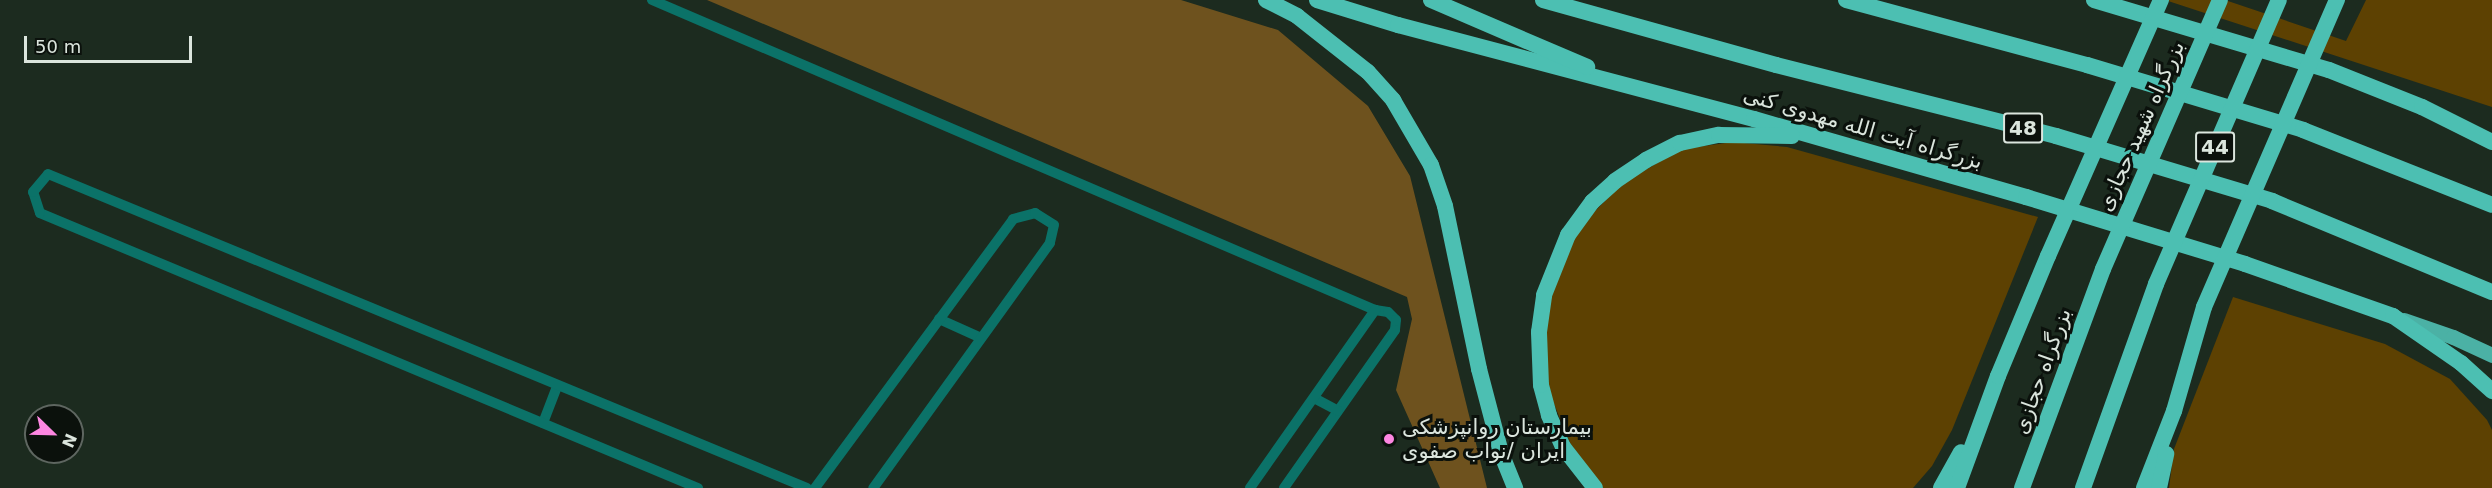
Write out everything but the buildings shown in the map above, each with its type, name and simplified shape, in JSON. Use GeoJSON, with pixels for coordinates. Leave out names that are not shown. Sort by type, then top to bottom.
{"type":"FeatureCollection","features":[{"type":"Feature","properties":{"kind":"highway"},"geometry":{"type":"LineString","coordinates":[[1266,0],[1297,16],[1368,72],[1393,100],[1431,165],[1445,206],[1479,369],[1501,453],[1515,488]]}},
{"type":"Feature","properties":{"kind":"highway","name":"بزرگراه آیت الله مهدوی کنی"},"geometry":{"type":"LineString","coordinates":[[1317,0],[1398,25],[1629,86],[2026,197],[2245,264],[2393,316],[2460,363],[2492,391]]}},
{"type":"Feature","properties":{"kind":"highway"},"geometry":{"type":"LineString","coordinates":[[1431,0],[1629,86]]}},
{"type":"Feature","properties":{"kind":"highway","name":"بزرگراه آیت الله مهدوی کنی"},"geometry":{"type":"LineString","coordinates":[[1543,0],[1776,65],[2055,136],[2272,201],[2492,292]]}},
{"type":"Feature","properties":{"kind":"highway"},"geometry":{"type":"LineString","coordinates":[[1846,0],[2087,65],[2303,130],[2492,205]]}},
{"type":"Feature","properties":{"kind":"highway"},"geometry":{"type":"LineString","coordinates":[[2094,0],[2329,70],[2422,107],[2492,142]]}},
{"type":"Feature","properties":{"kind":"highway"},"geometry":{"type":"LineString","coordinates":[[1957,488],[1998,376],[2161,0]]}},
{"type":"Feature","properties":{"kind":"highway","name":"بزرگراه شهید حجازی"},"geometry":{"type":"LineString","coordinates":[[2103,269],[2220,0]]}},
{"type":"Feature","properties":{"kind":"highway"},"geometry":{"type":"LineString","coordinates":[[2159,488],[2174,411],[2204,307],[2337,0]]}},
{"type":"Feature","properties":{"kind":"highway","name":"44"},"geometry":{"type":"LineString","coordinates":[[2083,488],[2156,284],[2276,5]]}},
{"type":"Feature","properties":{"kind":"highway"},"geometry":{"type":"LineString","coordinates":[[2422,107],[2492,128]]}},
{"type":"Feature","properties":{"kind":"highway"},"geometry":{"type":"LineString","coordinates":[[1595,488],[1563,447],[1549,415],[1541,385],[1539,332],[1542,303],[1550,275],[1568,235],[1592,202],[1615,180],[1646,160],[1680,143],[1719,135],[1806,135]]}},
{"type":"Feature","properties":{"kind":"highway","name":"بزرگراه حجازی"},"geometry":{"type":"LineString","coordinates":[[2022,488],[2103,269]]}},
{"type":"Feature","properties":{"kind":"highway"},"geometry":{"type":"LineString","coordinates":[[1941,488],[1998,376]]}},
{"type":"Feature","properties":{"kind":"highway"},"geometry":{"type":"LineString","coordinates":[[2144,488],[2174,411]]}},
{"type":"Feature","properties":{"kind":"main road"},"geometry":{"type":"LineString","coordinates":[[2393,316],[2453,337],[2492,355]]}},
{"type":"Feature","properties":{"kind":"lane"},"geometry":{"type":"LineString","coordinates":[[652,0],[1375,310],[1388,312],[1396,320],[1395,330],[1284,488]]}},
{"type":"Feature","properties":{"kind":"lane"},"geometry":{"type":"LineString","coordinates":[[698,488],[40,213],[33,192],[48,174],[556,387],[807,488]]}},
{"type":"Feature","properties":{"kind":"lane"},"geometry":{"type":"LineString","coordinates":[[815,488],[1013,219],[1035,213],[1054,225],[1050,243],[873,488]]}},
{"type":"Feature","properties":{"kind":"lane"},"geometry":{"type":"LineString","coordinates":[[1250,488],[1375,310]]}},
{"type":"Feature","properties":{"kind":"lane"},"geometry":{"type":"LineString","coordinates":[[939,318],[981,338]]}},
{"type":"Feature","properties":{"kind":"lane"},"geometry":{"type":"LineString","coordinates":[[543,423],[556,387]]}},
{"type":"Feature","properties":{"kind":"lane"},"geometry":{"type":"LineString","coordinates":[[1314,398],[1338,411]]}},
{"type":"Feature","properties":{"kind":"shaded area"},"geometry":{"type":"Polygon","coordinates":[[[707,0],[1181,0],[1278,30],[1368,106],[1410,176],[1487,488],[1440,488],[1396,390],[1412,319],[1407,297],[707,0]]]}},
{"type":"Feature","properties":{"kind":"shaded area"},"geometry":{"type":"Polygon","coordinates":[[[2165,0],[2225,0],[2346,41],[2366,0],[2492,0],[2492,107],[2165,0]]]}},
{"type":"Feature","properties":{"kind":"shaded area"},"geometry":{"type":"Polygon","coordinates":[[[1733,142],[1787,147],[2038,217],[1952,430],[1932,466],[1913,488],[1603,488],[1570,443],[1552,399],[1546,371],[1545,345],[1551,294],[1571,244],[1589,217],[1624,182],[1682,149],[1733,142]]]}},
{"type":"Feature","properties":{"kind":"shaded area"},"geometry":{"type":"Polygon","coordinates":[[[2233,297],[2385,344],[2450,379],[2487,420],[2492,430],[2492,488],[2169,488],[2174,449],[2233,297]]]}},
{"type":"Feature","properties":{"kind":"place","name":"بیمارستان روانپزشکی ایران /نواب صفوی"},"geometry":{"type":"Point","coordinates":[1389,439]}}]}
